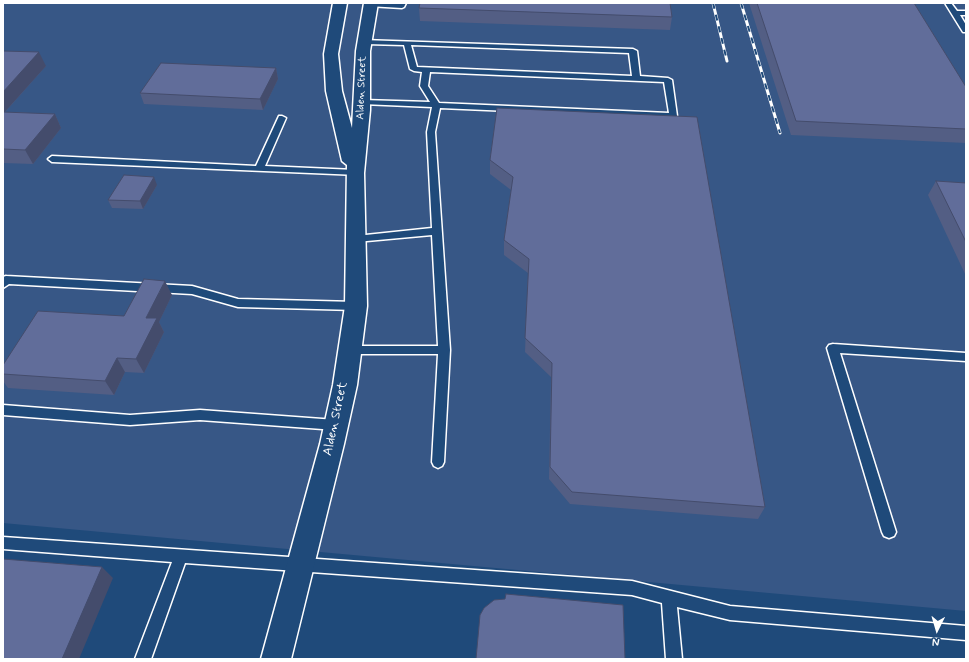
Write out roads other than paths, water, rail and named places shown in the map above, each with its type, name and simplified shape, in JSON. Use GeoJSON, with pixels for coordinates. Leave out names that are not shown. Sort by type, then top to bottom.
{"type":"FeatureCollection","features":[{"type":"Feature","properties":{"kind":"street","name":"Alden Street"},"geometry":{"type":"LineString","coordinates":[[340,3],[331,54],[334,91],[354,174]]}},
{"type":"Feature","properties":{"kind":"street","name":"Alden Street"},"geometry":{"type":"LineString","coordinates":[[276,659],[336,425],[350,350],[356,306],[354,174],[362,102],[363,51],[370,4]]}},
{"type":"Feature","properties":{"kind":"lane"},"geometry":{"type":"LineString","coordinates":[[370,4],[402,6],[403,3]]}},
{"type":"Feature","properties":{"kind":"lane"},"geometry":{"type":"LineString","coordinates":[[948,3],[966,30]]}},
{"type":"Feature","properties":{"kind":"lane"},"geometry":{"type":"LineString","coordinates":[[955,13],[966,13]]}},
{"type":"Feature","properties":{"kind":"lane"},"geometry":{"type":"LineString","coordinates":[[364,42],[633,51],[636,79]]}},
{"type":"Feature","properties":{"kind":"lane"},"geometry":{"type":"LineString","coordinates":[[362,102],[673,116],[668,80],[414,69],[407,43]]}},
{"type":"Feature","properties":{"kind":"lane"},"geometry":{"type":"LineString","coordinates":[[426,70],[424,86],[436,105],[431,132],[444,350],[438,462]]}},
{"type":"Feature","properties":{"kind":"lane"},"geometry":{"type":"LineString","coordinates":[[258,170],[282,118]]}},
{"type":"Feature","properties":{"kind":"lane"},"geometry":{"type":"LineString","coordinates":[[52,159],[354,174]]}},
{"type":"Feature","properties":{"kind":"lane"},"geometry":{"type":"LineString","coordinates":[[356,239],[436,231]]}},
{"type":"Feature","properties":{"kind":"lane"},"geometry":{"type":"LineString","coordinates":[[3,284],[6,280],[192,290],[238,303],[356,306]]}},
{"type":"Feature","properties":{"kind":"lane"},"geometry":{"type":"LineString","coordinates":[[889,532],[833,348],[966,357]]}},
{"type":"Feature","properties":{"kind":"lane"},"geometry":{"type":"LineString","coordinates":[[350,350],[444,350]]}},
{"type":"Feature","properties":{"kind":"lane"},"geometry":{"type":"LineString","coordinates":[[3,410],[130,420],[200,415],[336,425]]}},
{"type":"Feature","properties":{"kind":"lane"},"geometry":{"type":"LineString","coordinates":[[3,542],[632,588],[730,613],[966,633]]}},
{"type":"Feature","properties":{"kind":"lane"},"geometry":{"type":"LineString","coordinates":[[143,659],[181,555]]}},
{"type":"Feature","properties":{"kind":"lane"},"geometry":{"type":"LineString","coordinates":[[669,597],[674,659]]}},
{"type":"Feature","properties":{"kind":"railway"},"geometry":{"type":"LineString","coordinates":[[713,3],[727,61]]}},
{"type":"Feature","properties":{"kind":"railway"},"geometry":{"type":"LineString","coordinates":[[741,3],[780,133]]}}]}
